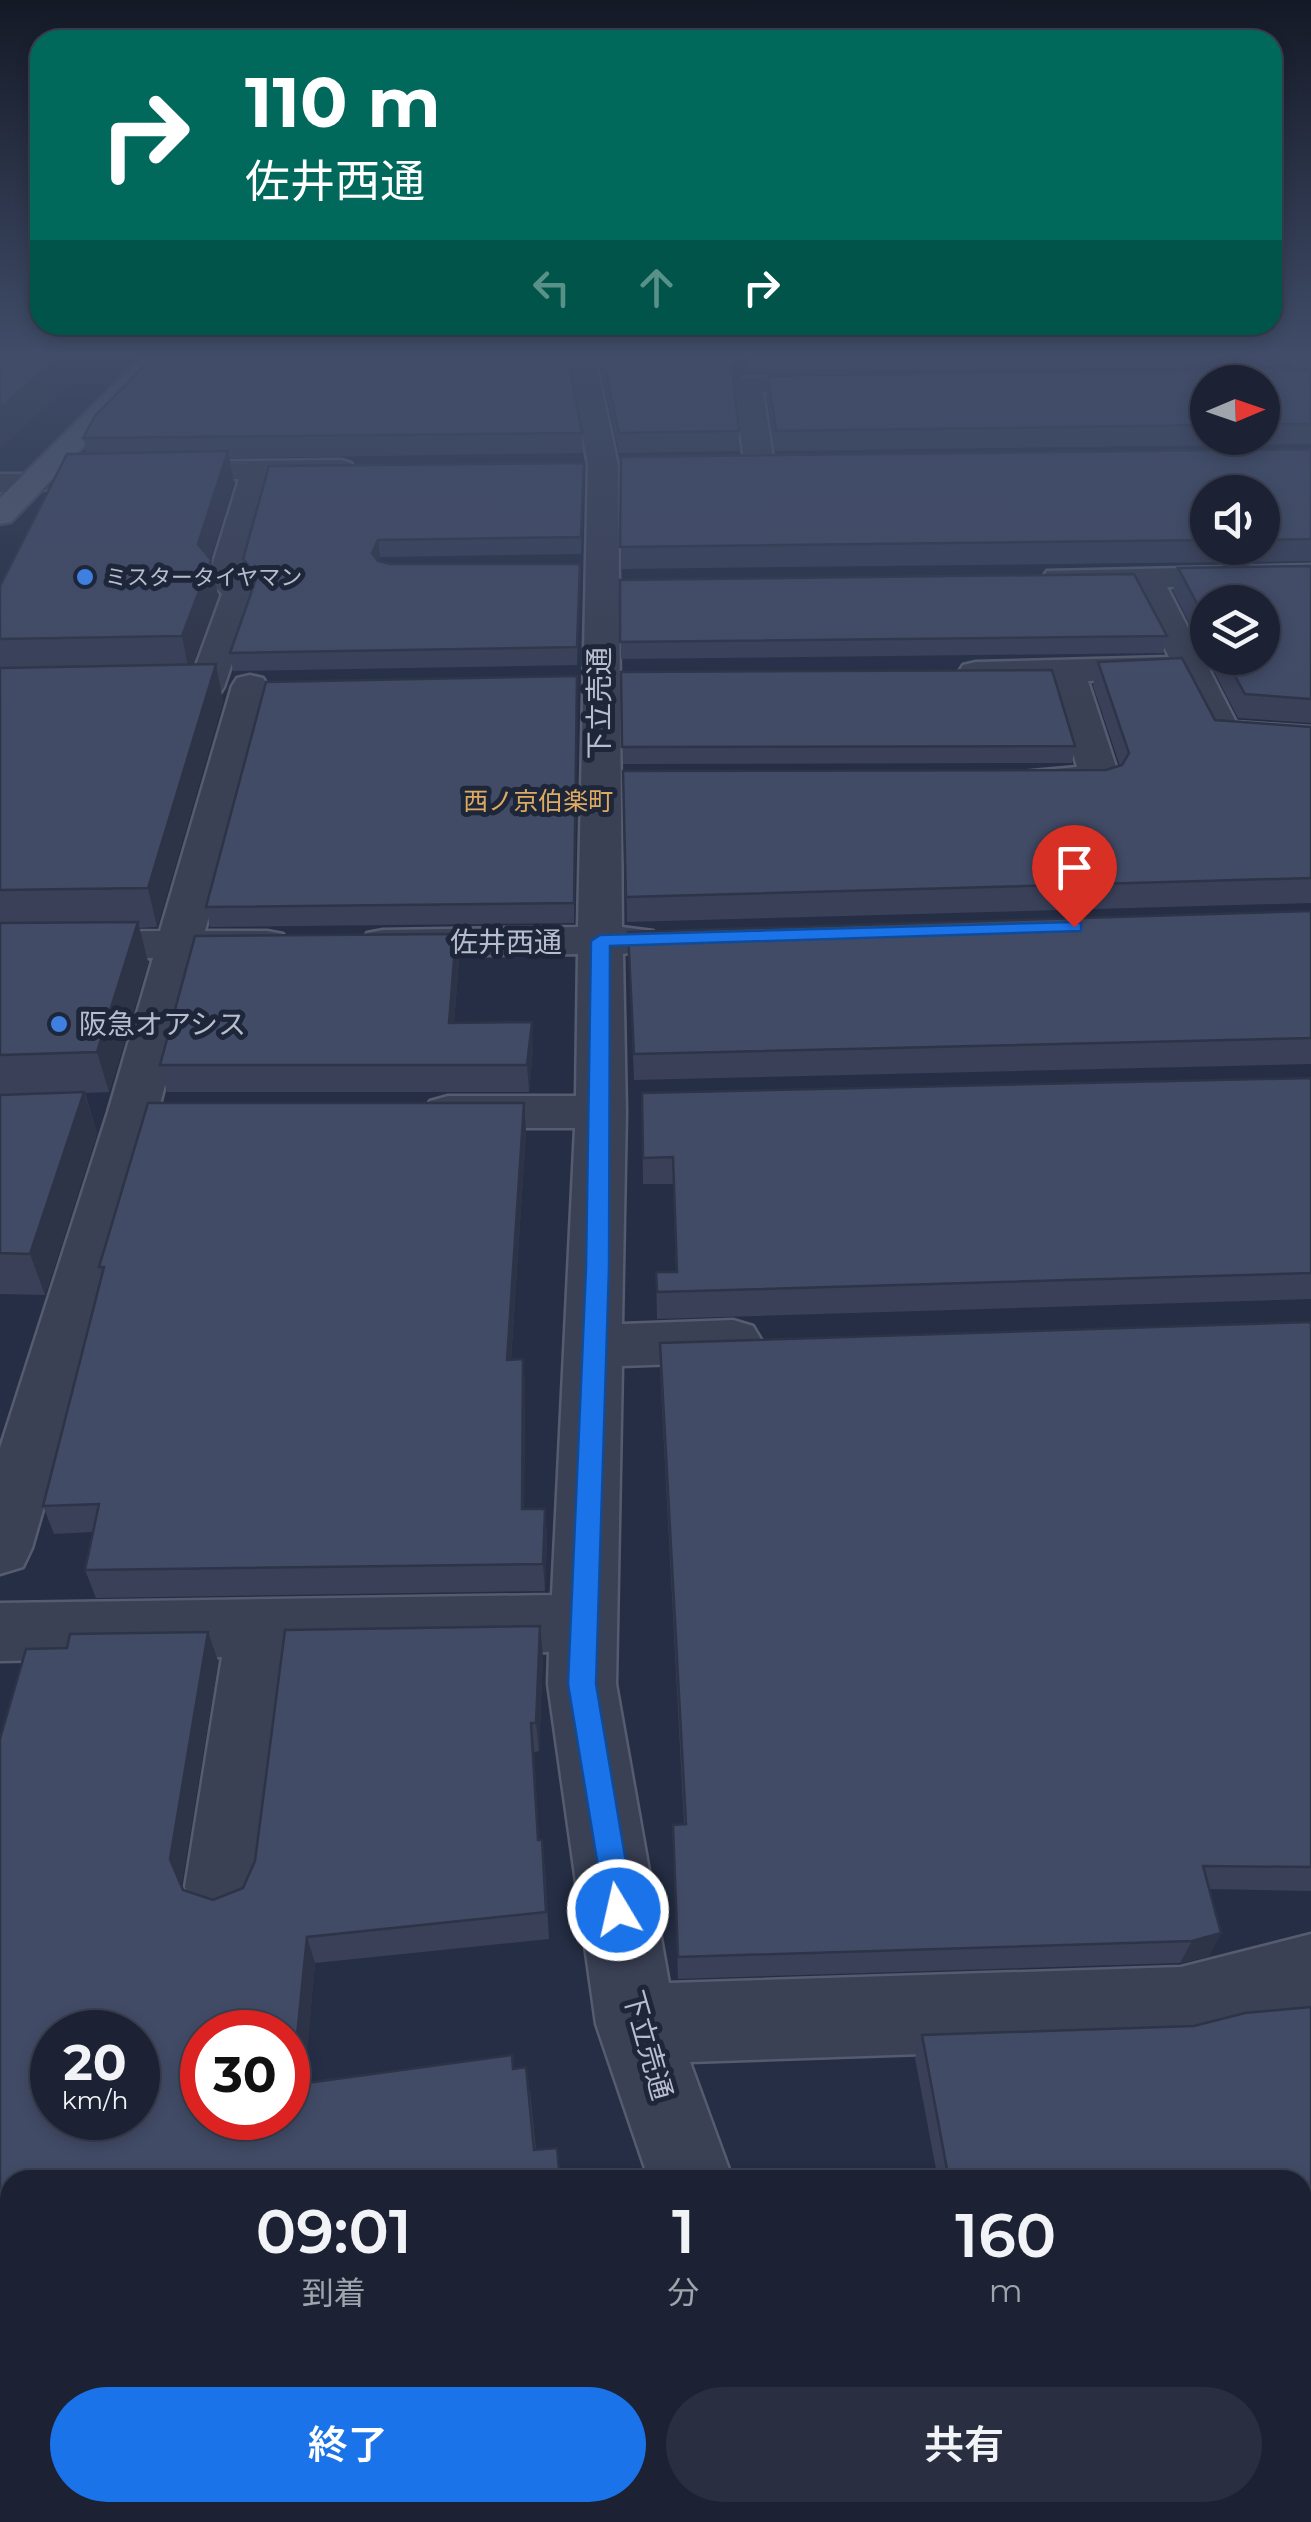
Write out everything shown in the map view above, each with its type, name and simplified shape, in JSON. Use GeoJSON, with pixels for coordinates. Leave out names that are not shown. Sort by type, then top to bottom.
{"type":"FeatureCollection","features":[{"type":"Feature","properties":{"kind":"main road"},"geometry":{"type":"LineString","coordinates":[[0,515],[45,471]]}},
{"type":"Feature","properties":{"kind":"street"},"geometry":{"type":"LineString","coordinates":[[0,483],[33,483],[82,472],[196,471]]}},
{"type":"Feature","properties":{"kind":"street"},"geometry":{"type":"LineString","coordinates":[[206,687],[238,592],[224,579],[257,471]]}},
{"type":"Feature","properties":{"kind":"street","name":"下立売通"},"geometry":{"type":"LineString","coordinates":[[590,471],[601,575],[599,677],[618,780],[600,941],[613,1104],[595,1346],[582,1684],[636,2024],[687,2170]]}},
{"type":"Feature","properties":{"kind":"street"},"geometry":{"type":"LineString","coordinates":[[563,568],[640,582]]}},
{"type":"Feature","properties":{"kind":"street"},"geometry":{"type":"LineString","coordinates":[[1028,578],[1311,575]]}},
{"type":"Feature","properties":{"kind":"street"},"geometry":{"type":"LineString","coordinates":[[1145,577],[1190,664]]}},
{"type":"Feature","properties":{"kind":"street"},"geometry":{"type":"LineString","coordinates":[[950,673],[1190,668]]}},
{"type":"Feature","properties":{"kind":"street"},"geometry":{"type":"LineString","coordinates":[[1002,780],[1100,779],[1067,672]]}},
{"type":"Feature","properties":{"kind":"street"},"geometry":{"type":"LineString","coordinates":[[560,681],[638,674]]}},
{"type":"Feature","properties":{"kind":"street"},"geometry":{"type":"LineString","coordinates":[[1195,675],[1222,732],[1311,738]]}},
{"type":"Feature","properties":{"kind":"street"},"geometry":{"type":"LineString","coordinates":[[0,1548],[152,1112],[178,944],[269,686],[169,688]]}},
{"type":"Feature","properties":{"kind":"street","name":"佐井西通"},"geometry":{"type":"LineString","coordinates":[[0,946],[680,938]]}},
{"type":"Feature","properties":{"kind":"street"},"geometry":{"type":"LineString","coordinates":[[406,1112],[613,1104]]}},
{"type":"Feature","properties":{"kind":"street"},"geometry":{"type":"LineString","coordinates":[[76,1114],[152,1112]]}},
{"type":"Feature","properties":{"kind":"street"},"geometry":{"type":"LineString","coordinates":[[595,1346],[794,1340]]}},
{"type":"Feature","properties":{"kind":"street"},"geometry":{"type":"LineString","coordinates":[[0,1632],[584,1623]]}},
{"type":"Feature","properties":{"kind":"street"},"geometry":{"type":"LineString","coordinates":[[223,1887],[260,1628]]}},
{"type":"Feature","properties":{"kind":"street"},"geometry":{"type":"LineString","coordinates":[[636,2024],[1181,2006],[1311,1973]]}},
{"type":"Feature","properties":{"kind":"building"},"geometry":{"type":"Polygon","coordinates":[[[59,471],[222,471],[198,544],[211,560],[182,636],[0,639],[0,586],[59,471]]]}},
{"type":"Feature","properties":{"kind":"building"},"geometry":{"type":"Polygon","coordinates":[[[268,471],[584,471],[581,537],[378,540],[372,553],[378,561],[390,564],[580,564],[577,647],[230,653],[257,576],[243,559],[268,471]]]}},
{"type":"Feature","properties":{"kind":"building"},"geometry":{"type":"Polygon","coordinates":[[[621,471],[1311,471],[1311,539],[1280,540],[1280,475],[1190,475],[1190,540],[620,547],[621,471]]]}},
{"type":"Feature","properties":{"kind":"building"},"geometry":{"type":"Polygon","coordinates":[[[1311,566],[1311,699],[1245,694],[1234,675],[1280,675],[1280,585],[1190,585],[1190,590],[1178,568],[1311,566]]]}},
{"type":"Feature","properties":{"kind":"building"},"geometry":{"type":"Polygon","coordinates":[[[1134,574],[1167,636],[620,642],[620,580],[1134,574]]]}},
{"type":"Feature","properties":{"kind":"building"},"geometry":{"type":"Polygon","coordinates":[[[1182,658],[1215,720],[1311,727],[1311,878],[626,897],[623,771],[1106,770],[1122,765],[1129,753],[1098,662],[1182,658]]]}},
{"type":"Feature","properties":{"kind":"building"},"geometry":{"type":"Polygon","coordinates":[[[216,664],[148,888],[0,890],[0,668],[216,664]]]}},
{"type":"Feature","properties":{"kind":"building"},"geometry":{"type":"Polygon","coordinates":[[[1052,670],[1075,746],[622,747],[621,672],[1052,670]]]}},
{"type":"Feature","properties":{"kind":"building"},"geometry":{"type":"Polygon","coordinates":[[[577,676],[574,903],[206,907],[266,682],[577,676]]]}},
{"type":"Feature","properties":{"kind":"building"},"geometry":{"type":"Polygon","coordinates":[[[1311,911],[1311,1038],[634,1054],[628,932],[1311,911]]]}},
{"type":"Feature","properties":{"kind":"building","name":"阪急オアシス"},"geometry":{"type":"Polygon","coordinates":[[[138,922],[97,1052],[0,1055],[0,923],[138,922]]]}},
{"type":"Feature","properties":{"kind":"building"},"geometry":{"type":"Polygon","coordinates":[[[456,934],[449,1023],[532,1022],[527,1065],[160,1065],[195,936],[456,934]]]}},
{"type":"Feature","properties":{"kind":"building"},"geometry":{"type":"Polygon","coordinates":[[[1311,1078],[1311,1273],[657,1292],[656,1272],[677,1272],[673,1157],[643,1158],[642,1093],[1311,1078]]]}},
{"type":"Feature","properties":{"kind":"building"},"geometry":{"type":"Polygon","coordinates":[[[84,1092],[30,1254],[0,1253],[0,1095],[84,1092]]]}},
{"type":"Feature","properties":{"kind":"building"},"geometry":{"type":"Polygon","coordinates":[[[148,1103],[524,1103],[507,1360],[523,1359],[522,1509],[545,1509],[543,1564],[85,1570],[99,1504],[43,1506],[104,1267],[99,1267],[148,1103]]]}},
{"type":"Feature","properties":{"kind":"building"},"geometry":{"type":"Polygon","coordinates":[[[1311,1322],[1311,1867],[1203,1866],[1221,1933],[1192,1941],[678,1957],[673,1825],[686,1824],[660,1343],[1311,1322]]]}},
{"type":"Feature","properties":{"kind":"building"},"geometry":{"type":"Polygon","coordinates":[[[540,1626],[536,1723],[531,1723],[546,1912],[307,1937],[300,2010],[180,2010],[180,2140],[310,2140],[310,2083],[512,2055],[513,2069],[526,2067],[534,2150],[557,2148],[559,2170],[0,2170],[0,1739],[26,1649],[67,1648],[70,1634],[208,1632],[170,1859],[183,1890],[213,1900],[243,1888],[255,1861],[285,1630],[540,1626]]]}},
{"type":"Feature","properties":{"kind":"building"},"geometry":{"type":"Polygon","coordinates":[[[1311,2007],[1311,2170],[947,2170],[922,2035],[1194,2026],[1245,2013],[1311,2007]]]}},
{"type":"Feature","properties":{"kind":"place","name":"ミスタータイヤマン"},"geometry":{"type":"Point","coordinates":[85,577]}},
{"type":"Feature","properties":{"kind":"place","name":"阪急オアシス"},"geometry":{"type":"Point","coordinates":[59,1024]}},
{"type":"Feature","properties":{"kind":"district","name":"西ノ京伯楽町"},"geometry":{"type":"Point","coordinates":[538,801]}},
{"type":"Feature","properties":{"kind":"route"},"geometry":{"type":"LineString","coordinates":[[618,1910],[582,1684],[601,1112],[600,941],[1074,927]]}}]}
